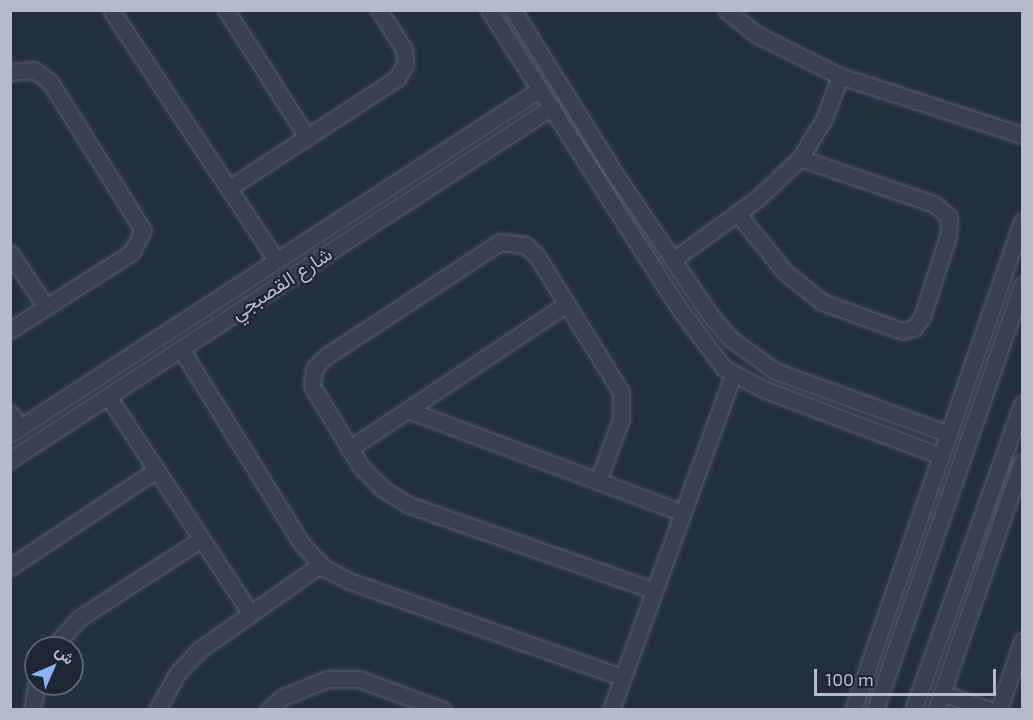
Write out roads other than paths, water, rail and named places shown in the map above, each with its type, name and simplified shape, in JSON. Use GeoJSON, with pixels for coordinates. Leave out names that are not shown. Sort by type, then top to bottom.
{"type":"FeatureCollection","features":[{"type":"Feature","properties":{"kind":"street"},"geometry":{"type":"LineString","coordinates":[[226,10],[307,137]]}},
{"type":"Feature","properties":{"kind":"street"},"geometry":{"type":"LineString","coordinates":[[229,188],[402,72],[404,49],[379,10]]}},
{"type":"Feature","properties":{"kind":"street"},"geometry":{"type":"LineString","coordinates":[[489,10],[681,311],[733,374],[942,456]]}},
{"type":"Feature","properties":{"kind":"street"},"geometry":{"type":"LineString","coordinates":[[513,10],[619,180],[719,326],[759,362],[775,371],[949,434]]}},
{"type":"Feature","properties":{"kind":"street"},"geometry":{"type":"LineString","coordinates":[[726,10],[756,34],[840,76],[1023,135]]}},
{"type":"Feature","properties":{"kind":"street"},"geometry":{"type":"LineString","coordinates":[[114,12],[276,260]]}},
{"type":"Feature","properties":{"kind":"street"},"geometry":{"type":"LineString","coordinates":[[10,72],[34,70],[50,82],[143,230],[132,252],[10,330]]}},
{"type":"Feature","properties":{"kind":"street"},"geometry":{"type":"LineString","coordinates":[[674,260],[738,214],[800,158],[824,119],[840,76]]}},
{"type":"Feature","properties":{"kind":"street","name":"شارع القصبجي"},"geometry":{"type":"LineString","coordinates":[[15,430],[540,89]]}},
{"type":"Feature","properties":{"kind":"street","name":"شارع القصبجي"},"geometry":{"type":"LineString","coordinates":[[10,460],[552,107]]}},
{"type":"Feature","properties":{"kind":"street"},"geometry":{"type":"LineString","coordinates":[[506,111],[518,128]]}},
{"type":"Feature","properties":{"kind":"street"},"geometry":{"type":"LineString","coordinates":[[738,214],[785,272],[822,302],[902,331],[914,328],[922,317],[948,236],[949,217],[934,204],[800,158]]}},
{"type":"Feature","properties":{"kind":"street"},"geometry":{"type":"LineString","coordinates":[[608,198],[619,180]]}},
{"type":"Feature","properties":{"kind":"street"},"geometry":{"type":"LineString","coordinates":[[853,710],[1023,221]]}},
{"type":"Feature","properties":{"kind":"street"},"geometry":{"type":"LineString","coordinates":[[598,481],[621,419],[621,392],[531,250],[516,242],[500,242],[325,357],[315,369],[312,386],[349,449],[383,489],[409,505],[653,590]]}},
{"type":"Feature","properties":{"kind":"street"},"geometry":{"type":"LineString","coordinates":[[10,253],[46,307]]}},
{"type":"Feature","properties":{"kind":"street"},"geometry":{"type":"LineString","coordinates":[[875,710],[1023,285]]}},
{"type":"Feature","properties":{"kind":"street"},"geometry":{"type":"LineString","coordinates":[[232,288],[244,307]]}},
{"type":"Feature","properties":{"kind":"street"},"geometry":{"type":"LineString","coordinates":[[349,449],[565,305]]}},
{"type":"Feature","properties":{"kind":"street"},"geometry":{"type":"LineString","coordinates":[[984,333],[1005,338]]}},
{"type":"Feature","properties":{"kind":"street"},"geometry":{"type":"LineString","coordinates":[[180,349],[302,544],[320,565],[345,579],[622,677]]}},
{"type":"Feature","properties":{"kind":"street"},"geometry":{"type":"LineString","coordinates":[[611,710],[733,374]]}},
{"type":"Feature","properties":{"kind":"street"},"geometry":{"type":"LineString","coordinates":[[108,396],[250,613]]}},
{"type":"Feature","properties":{"kind":"street"},"geometry":{"type":"LineString","coordinates":[[913,710],[1023,404]]}},
{"type":"Feature","properties":{"kind":"street"},"geometry":{"type":"LineString","coordinates":[[408,410],[681,512]]}},
{"type":"Feature","properties":{"kind":"street"},"geometry":{"type":"LineString","coordinates":[[10,413],[15,430]]}},
{"type":"Feature","properties":{"kind":"street"},"geometry":{"type":"LineString","coordinates":[[907,443],[914,422]]}},
{"type":"Feature","properties":{"kind":"street"},"geometry":{"type":"LineString","coordinates":[[936,710],[1023,462]]}},
{"type":"Feature","properties":{"kind":"street"},"geometry":{"type":"LineString","coordinates":[[10,567],[156,470]]}},
{"type":"Feature","properties":{"kind":"street"},"geometry":{"type":"LineString","coordinates":[[63,636],[78,619],[201,539]]}},
{"type":"Feature","properties":{"kind":"street"},"geometry":{"type":"LineString","coordinates":[[157,710],[178,672],[199,650],[320,565]]}},
{"type":"Feature","properties":{"kind":"street"},"geometry":{"type":"LineString","coordinates":[[953,600],[972,606]]}},
{"type":"Feature","properties":{"kind":"street"},"geometry":{"type":"LineString","coordinates":[[999,710],[1023,641]]}},
{"type":"Feature","properties":{"kind":"street"},"geometry":{"type":"LineString","coordinates":[[865,678],[885,682]]}},
{"type":"Feature","properties":{"kind":"street"},"geometry":{"type":"LineString","coordinates":[[268,710],[283,697],[327,679],[359,680],[433,708]]}},
{"type":"Feature","properties":{"kind":"street"},"geometry":{"type":"LineString","coordinates":[[942,693],[990,710]]}}]}
